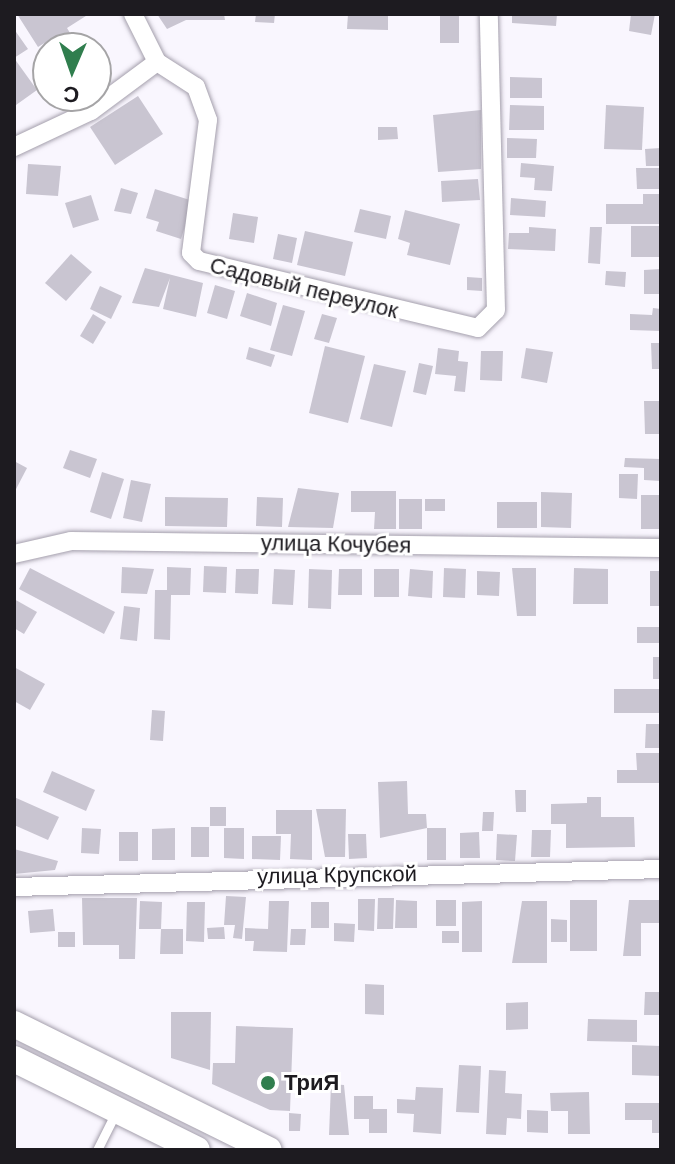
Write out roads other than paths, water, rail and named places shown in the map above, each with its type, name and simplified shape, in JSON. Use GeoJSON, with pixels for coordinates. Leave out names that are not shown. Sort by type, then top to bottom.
{"type":"FeatureCollection","features":[{"type":"Feature","properties":{"kind":"main road"},"geometry":{"type":"LineString","coordinates":[[14,1024],[269,1150]]}},
{"type":"Feature","properties":{"kind":"main road"},"geometry":{"type":"LineString","coordinates":[[14,1059],[197,1150]]}},
{"type":"Feature","properties":{"kind":"street"},"geometry":{"type":"LineString","coordinates":[[14,147],[91,111],[157,62],[133,14]]}},
{"type":"Feature","properties":{"kind":"street","name":"Садовый переулок"},"geometry":{"type":"LineString","coordinates":[[157,62],[196,87],[208,120],[191,253],[199,261],[478,328],[496,310],[489,14]]}},
{"type":"Feature","properties":{"kind":"street","name":"улица Кочубея"},"geometry":{"type":"LineString","coordinates":[[14,554],[71,541],[661,548]]}},
{"type":"Feature","properties":{"kind":"street","name":"улица Крупской"},"geometry":{"type":"LineString","coordinates":[[14,887],[661,869]]}},
{"type":"Feature","properties":{"kind":"lane"},"geometry":{"type":"LineString","coordinates":[[97,1150],[117,1111]]}},
{"type":"Feature","properties":{"kind":"place","name":"ТриЯ"},"geometry":{"type":"Point","coordinates":[268,1083]}}]}
